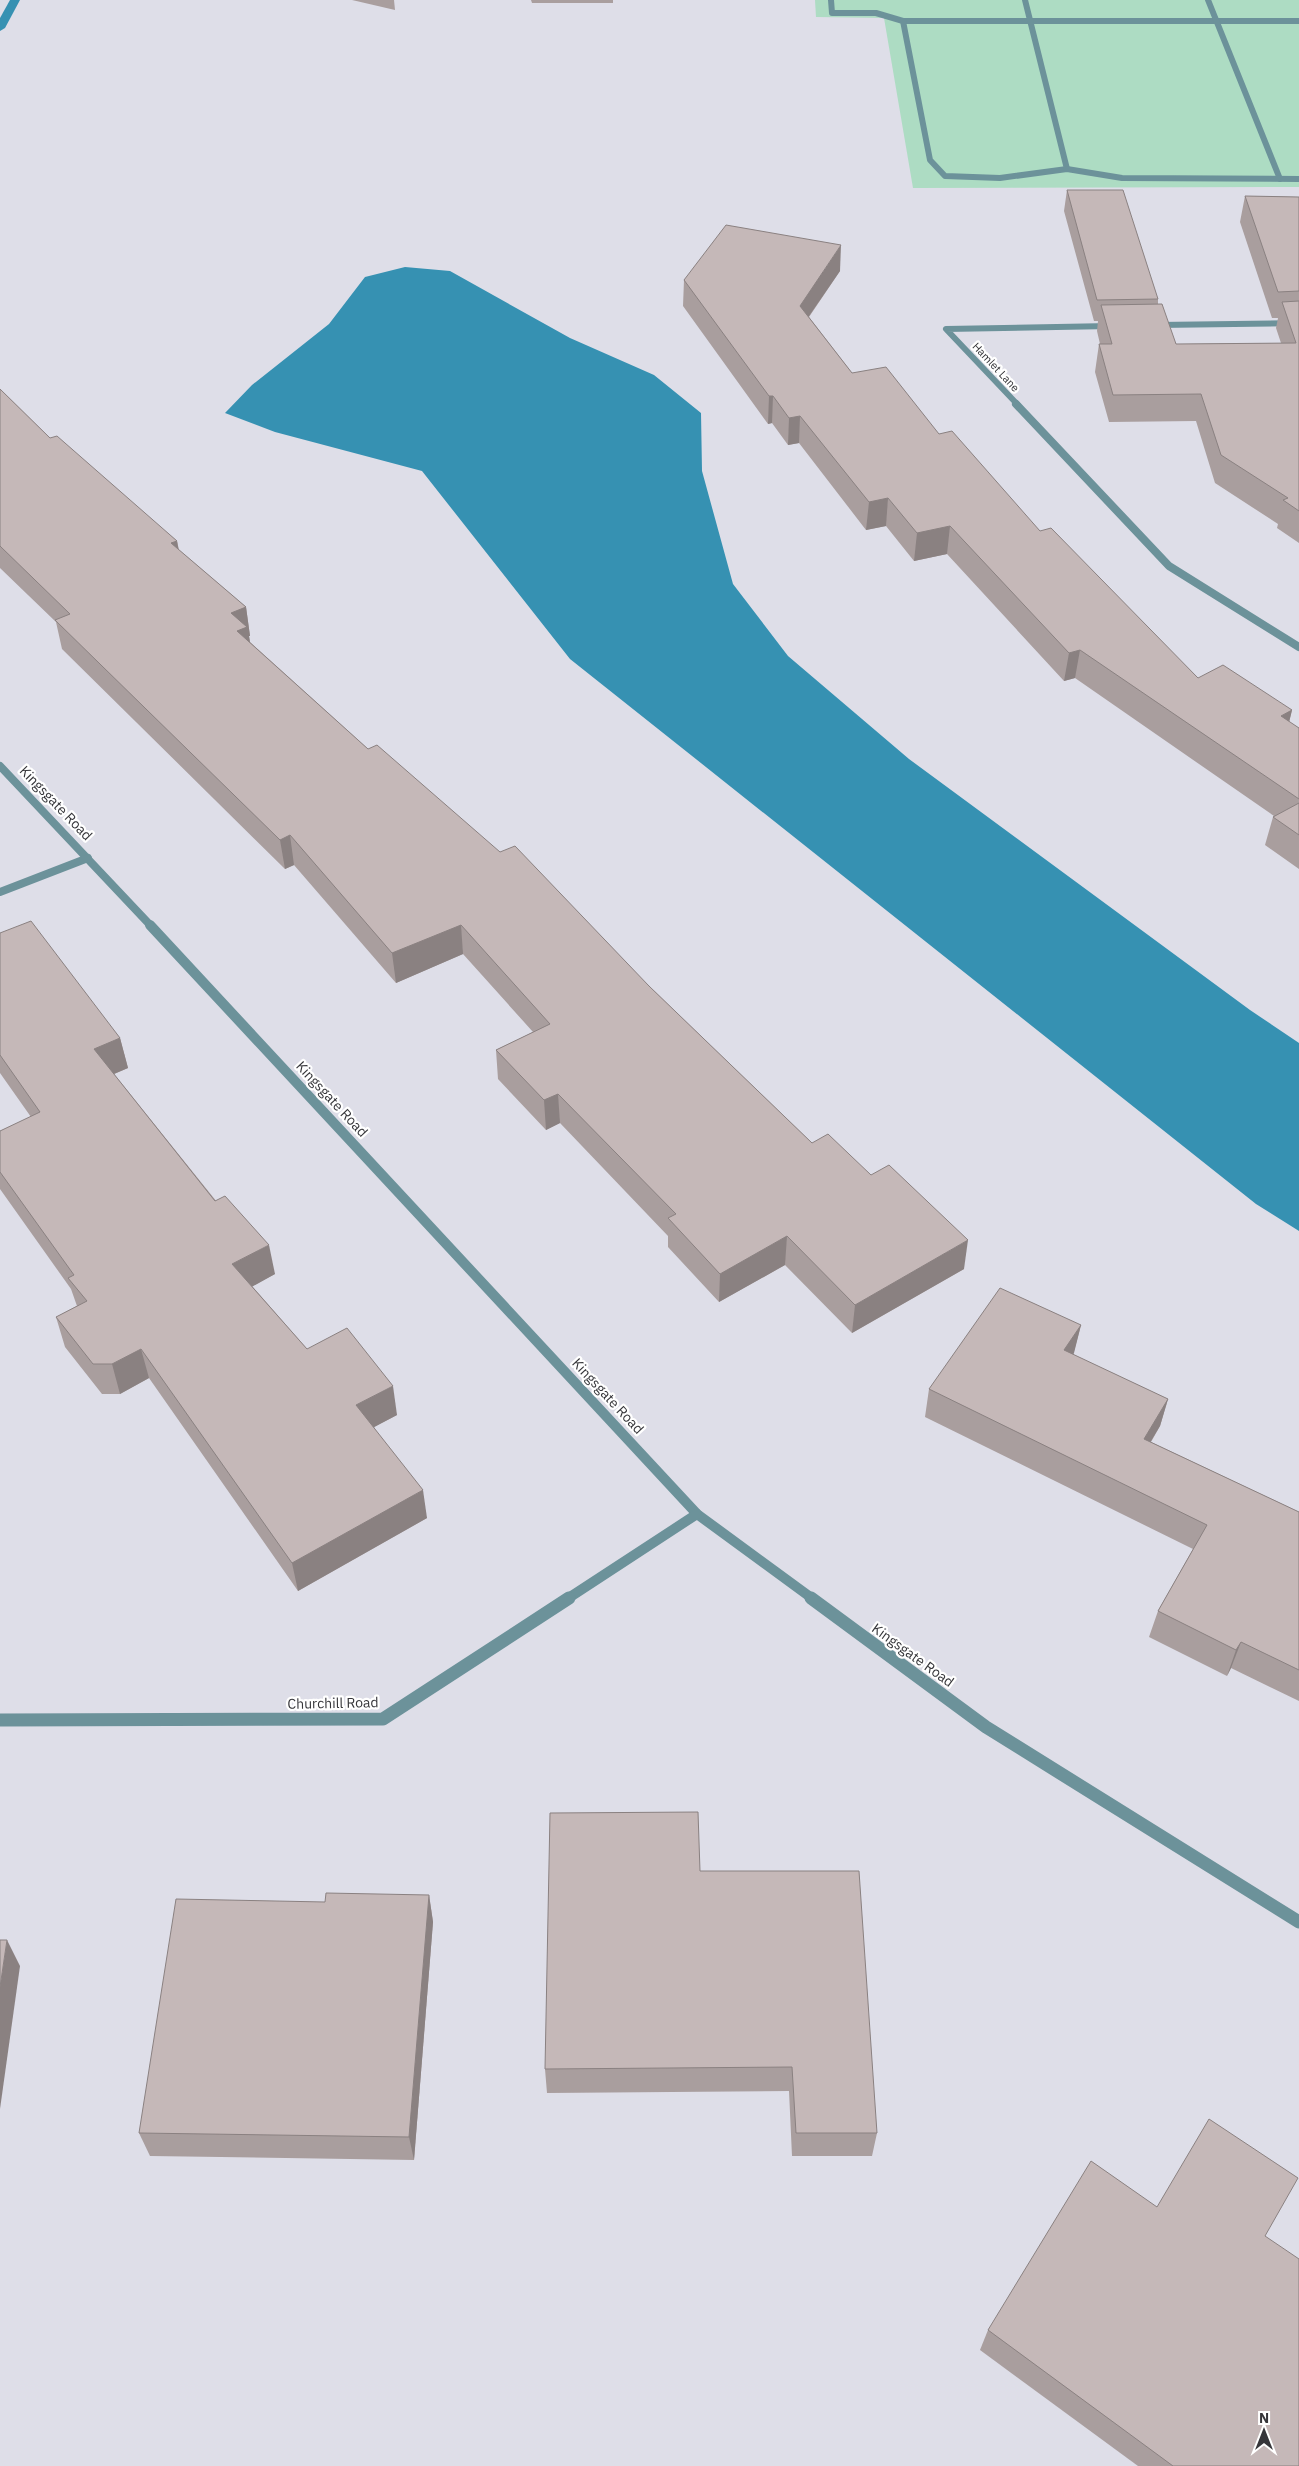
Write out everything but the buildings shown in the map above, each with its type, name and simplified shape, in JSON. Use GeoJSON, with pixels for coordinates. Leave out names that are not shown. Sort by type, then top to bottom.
{"type":"FeatureCollection","features":[{"type":"Feature","properties":{"kind":"street"},"geometry":{"type":"LineString","coordinates":[[831,0],[832,13],[876,13],[903,21],[1299,21]]}},
{"type":"Feature","properties":{"kind":"street"},"geometry":{"type":"LineString","coordinates":[[1025,0],[1067,169]]}},
{"type":"Feature","properties":{"kind":"street"},"geometry":{"type":"LineString","coordinates":[[1208,0],[1280,179]]}},
{"type":"Feature","properties":{"kind":"street"},"geometry":{"type":"LineString","coordinates":[[903,21],[930,160],[945,176],[1000,178],[1067,169],[1122,178],[1299,179]]}},
{"type":"Feature","properties":{"kind":"street"},"geometry":{"type":"LineString","coordinates":[[1152,325],[1299,323]]}},
{"type":"Feature","properties":{"kind":"street","name":"Hamlet Lane"},"geometry":{"type":"LineString","coordinates":[[1122,326],[946,329],[1169,566],[1299,646]]}},
{"type":"Feature","properties":{"kind":"street","name":"Kingsgate Road"},"geometry":{"type":"LineString","coordinates":[[0,766],[88,858],[697,1514],[986,1727],[1299,1922]]}},
{"type":"Feature","properties":{"kind":"street"},"geometry":{"type":"LineString","coordinates":[[0,892],[88,858]]}},
{"type":"Feature","properties":{"kind":"street","name":"Churchill Road"},"geometry":{"type":"LineString","coordinates":[[0,1720],[384,1718],[697,1514]]}},
{"type":"Feature","properties":{"kind":"green space"},"geometry":{"type":"Polygon","coordinates":[[[815,0],[1299,0],[1299,187],[913,188],[884,18],[816,17],[815,0]]]}},
{"type":"Feature","properties":{"kind":"water"},"geometry":{"type":"Polygon","coordinates":[[[405,267],[450,271],[570,338],[654,375],[701,413],[702,471],[733,584],[788,656],[909,759],[1250,1010],[1299,1043],[1299,1231],[1256,1204],[570,659],[422,471],[275,432],[225,413],[252,385],[329,324],[365,277],[405,267]]]}},
{"type":"Feature","properties":{"kind":"waterway"},"geometry":{"type":"LineString","coordinates":[[0,28],[15,0]]}}]}
